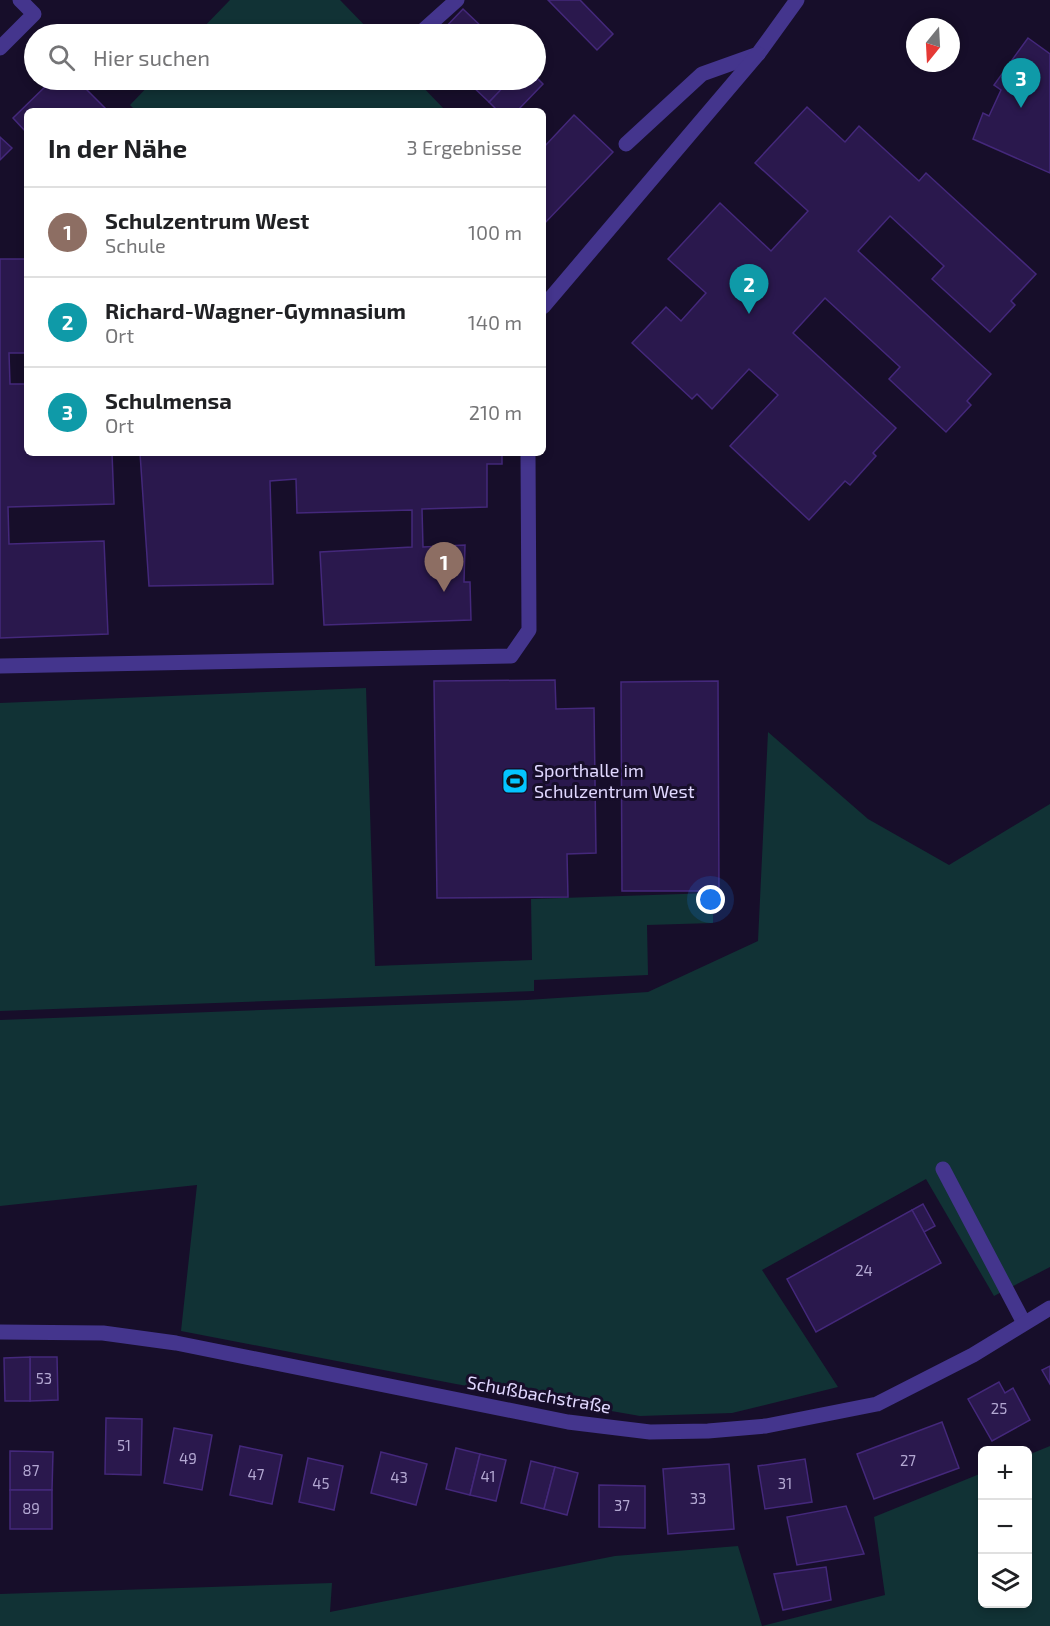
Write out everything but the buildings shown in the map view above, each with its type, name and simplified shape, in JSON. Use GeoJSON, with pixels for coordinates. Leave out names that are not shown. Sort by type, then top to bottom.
{"type":"FeatureCollection","features":[{"type":"Feature","properties":{"kind":"street"},"geometry":{"type":"LineString","coordinates":[[0,48],[34,14],[20,0]]}},
{"type":"Feature","properties":{"kind":"street"},"geometry":{"type":"LineString","coordinates":[[430,24],[457,0]]}},
{"type":"Feature","properties":{"kind":"street"},"geometry":{"type":"LineString","coordinates":[[546,303],[758,54],[797,0]]}},
{"type":"Feature","properties":{"kind":"street"},"geometry":{"type":"LineString","coordinates":[[626,144],[702,74],[758,54]]}},
{"type":"Feature","properties":{"kind":"street"},"geometry":{"type":"LineString","coordinates":[[0,666],[511,656],[529,630],[528,456]]}},
{"type":"Feature","properties":{"kind":"street"},"geometry":{"type":"LineString","coordinates":[[943,1169],[1024,1323]]}},
{"type":"Feature","properties":{"kind":"street","name":"Schußbachstraße"},"geometry":{"type":"LineString","coordinates":[[0,1332],[103,1333],[176,1343],[568,1422],[650,1432],[708,1431],[766,1426],[877,1404],[973,1355],[1050,1308]]}},
{"type":"Feature","properties":{"kind":"green space"},"geometry":{"type":"Polygon","coordinates":[[[230,0],[340,0],[363,24],[207,24],[230,0]]]}},
{"type":"Feature","properties":{"kind":"green space"},"geometry":{"type":"Polygon","coordinates":[[[144,90],[426,90],[443,108],[133,108],[130,105],[144,90]]]}},
{"type":"Feature","properties":{"kind":"green space"},"geometry":{"type":"Polygon","coordinates":[[[366,688],[375,966],[532,960],[531,899],[713,893],[713,923],[647,925],[648,975],[534,980],[534,991],[0,1011],[0,703],[366,688]]]}},
{"type":"Feature","properties":{"kind":"green space"},"geometry":{"type":"Polygon","coordinates":[[[768,732],[868,819],[949,865],[1050,804],[1050,1267],[994,1296],[926,1179],[762,1270],[838,1387],[732,1413],[640,1416],[456,1384],[181,1331],[197,1185],[0,1206],[0,1020],[527,1000],[648,992],[758,941],[768,732]]]}},
{"type":"Feature","properties":{"kind":"green space"},"geometry":{"type":"Polygon","coordinates":[[[1050,1446],[1050,1626],[762,1626],[885,1595],[874,1517],[978,1475],[978,1608],[1032,1608],[1032,1453],[1050,1446]]]}},
{"type":"Feature","properties":{"kind":"green space"},"geometry":{"type":"Polygon","coordinates":[[[738,1546],[762,1626],[0,1626],[0,1594],[332,1583],[330,1612],[615,1556],[738,1546]]]}},
{"type":"Feature","properties":{"kind":"place","name":"Schulmensa"},"geometry":{"type":"Point","coordinates":[1021,108]}},
{"type":"Feature","properties":{"kind":"place","name":"Richard-Wagner-Gymnasium"},"geometry":{"type":"Point","coordinates":[749,314]}},
{"type":"Feature","properties":{"kind":"place","name":"Schulzentrum West"},"geometry":{"type":"Point","coordinates":[444,592]}},
{"type":"Feature","properties":{"kind":"place","name":"Sporthalle im Schulzentrum West"},"geometry":{"type":"Point","coordinates":[515,781]}}]}
